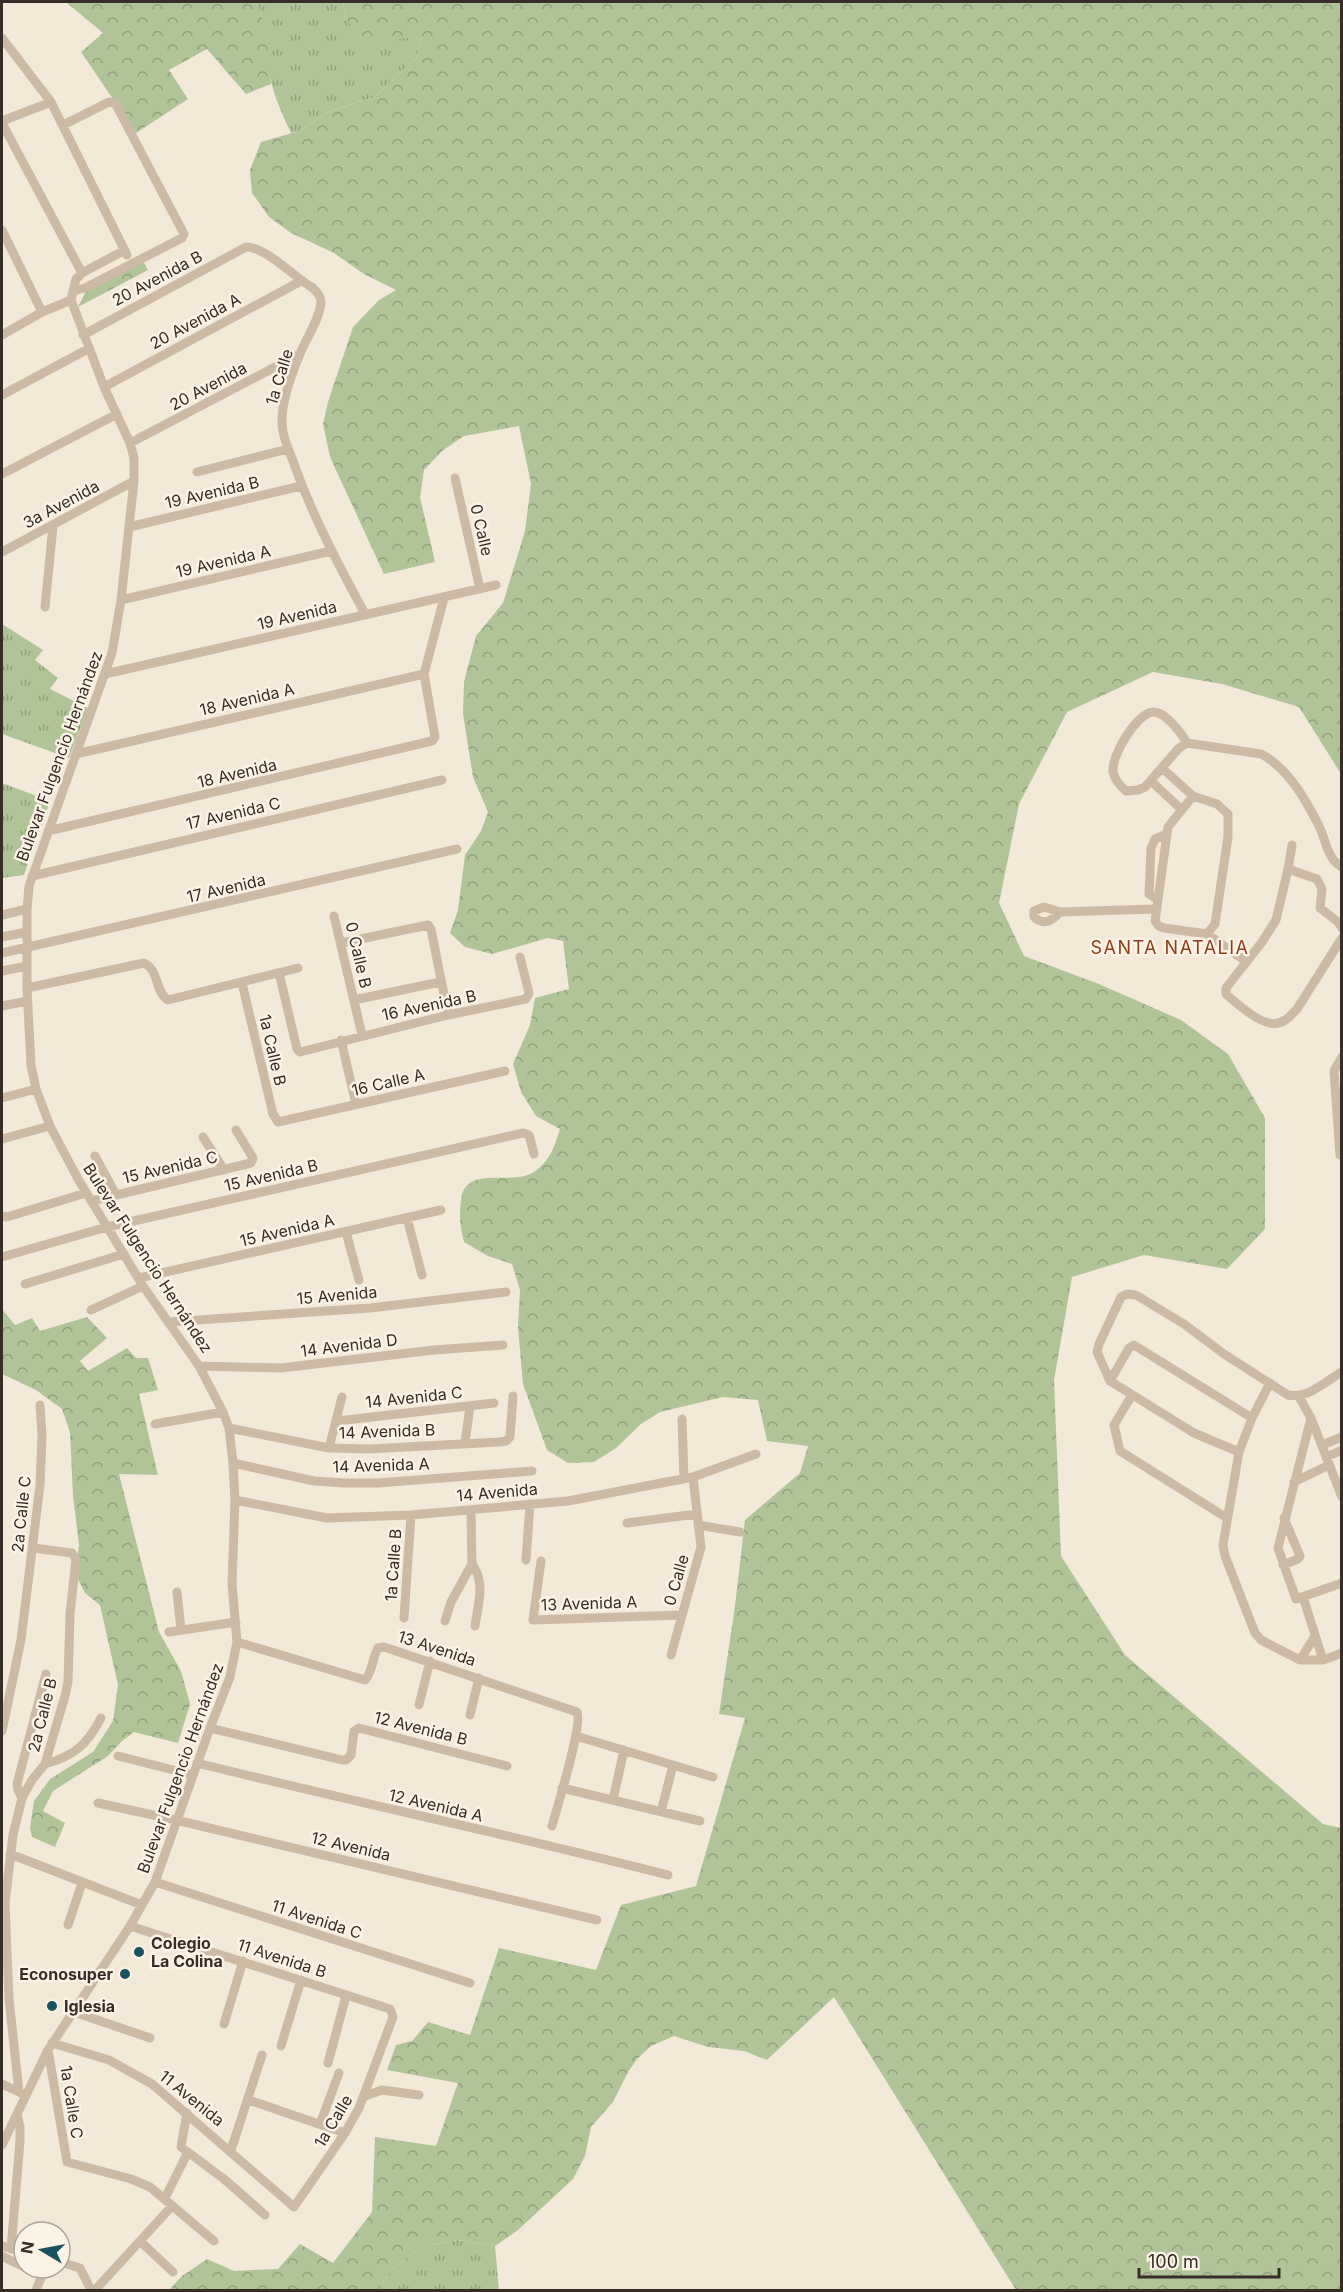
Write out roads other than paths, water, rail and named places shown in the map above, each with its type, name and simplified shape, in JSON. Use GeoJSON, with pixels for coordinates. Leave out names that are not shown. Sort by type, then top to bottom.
{"type":"FeatureCollection","features":[{"type":"Feature","properties":{"kind":"street"},"geometry":{"type":"LineString","coordinates":[[2,38],[51,102],[131,263]]}},
{"type":"Feature","properties":{"kind":"street"},"geometry":{"type":"LineString","coordinates":[[51,102],[2,122],[82,273]]}},
{"type":"Feature","properties":{"kind":"street"},"geometry":{"type":"LineString","coordinates":[[2,335],[131,263],[182,238],[184,230],[115,103],[109,102],[63,125]]}},
{"type":"Feature","properties":{"kind":"street"},"geometry":{"type":"LineString","coordinates":[[2,147],[12,142]]}},
{"type":"Feature","properties":{"kind":"street"},"geometry":{"type":"LineString","coordinates":[[2,230],[42,312]]}},
{"type":"Feature","properties":{"kind":"street","name":"1a Calle"},"geometry":{"type":"LineString","coordinates":[[246,247],[254,247],[265,254],[313,288],[319,295],[321,303],[300,354],[282,417],[288,449],[301,486],[331,552],[365,614]]}},
{"type":"Feature","properties":{"kind":"street","name":"20 Avenida B"},"geometry":{"type":"LineString","coordinates":[[83,335],[246,247]]}},
{"type":"Feature","properties":{"kind":"street"},"geometry":{"type":"LineString","coordinates":[[72,295],[76,279],[82,273],[125,250]]}},
{"type":"Feature","properties":{"kind":"street","name":"20 Avenida A"},"geometry":{"type":"LineString","coordinates":[[104,387],[301,281]]}},
{"type":"Feature","properties":{"kind":"street","name":"Bulevar Fulgencio Hernández"},"geometry":{"type":"LineString","coordinates":[[2,2145],[17,2114],[22,2094],[50,2047],[130,1926],[155,1882],[230,1677],[237,1642],[232,1584],[235,1500],[229,1428],[199,1366],[141,1282],[89,1197],[50,1126],[36,1089],[31,1057],[27,1001],[27,909],[32,876],[105,674],[117,631],[134,481],[134,458],[130,443],[88,349],[72,295]]}},
{"type":"Feature","properties":{"kind":"street"},"geometry":{"type":"LineString","coordinates":[[2,395],[88,349]]}},
{"type":"Feature","properties":{"kind":"street","name":"20 Avenida"},"geometry":{"type":"LineString","coordinates":[[130,443],[300,354]]}},
{"type":"Feature","properties":{"kind":"street"},"geometry":{"type":"LineString","coordinates":[[2,474],[117,414]]}},
{"type":"Feature","properties":{"kind":"street"},"geometry":{"type":"LineString","coordinates":[[197,472],[288,449]]}},
{"type":"Feature","properties":{"kind":"street","name":"0 Calle"},"geometry":{"type":"LineString","coordinates":[[455,478],[480,589]]}},
{"type":"Feature","properties":{"kind":"street","name":"3a Avenida"},"geometry":{"type":"LineString","coordinates":[[2,552],[134,481]]}},
{"type":"Feature","properties":{"kind":"street","name":"19 Avenida B"},"geometry":{"type":"LineString","coordinates":[[129,527],[301,486]]}},
{"type":"Feature","properties":{"kind":"street"},"geometry":{"type":"LineString","coordinates":[[45,607],[53,526]]}},
{"type":"Feature","properties":{"kind":"street","name":"19 Avenida A"},"geometry":{"type":"LineString","coordinates":[[122,600],[331,552]]}},
{"type":"Feature","properties":{"kind":"street","name":"19 Avenida"},"geometry":{"type":"LineString","coordinates":[[105,674],[496,585]]}},
{"type":"Feature","properties":{"kind":"street"},"geometry":{"type":"LineString","coordinates":[[424,674],[444,598]]}},
{"type":"Feature","properties":{"kind":"street","name":"18 Avenida"},"geometry":{"type":"LineString","coordinates":[[48,831],[432,741],[435,737],[424,674]]}},
{"type":"Feature","properties":{"kind":"street","name":"18 Avenida A"},"geometry":{"type":"LineString","coordinates":[[76,754],[424,674]]}},
{"type":"Feature","properties":{"kind":"street"},"geometry":{"type":"LineString","coordinates":[[1187,743],[1177,729],[1160,714],[1150,713],[1138,722],[1120,747],[1113,771],[1118,784],[1126,791],[1145,787],[1179,748],[1187,743],[1250,752],[1272,759],[1305,801],[1320,828],[1330,856],[1341,867]]}},
{"type":"Feature","properties":{"kind":"street"},"geometry":{"type":"LineString","coordinates":[[1162,768],[1192,796],[1222,808],[1228,813],[1229,822],[1215,924],[1207,934]]}},
{"type":"Feature","properties":{"kind":"street","name":"17 Avenida C"},"geometry":{"type":"LineString","coordinates":[[32,876],[442,780]]}},
{"type":"Feature","properties":{"kind":"street"},"geometry":{"type":"LineString","coordinates":[[1151,781],[1181,808]]}},
{"type":"Feature","properties":{"kind":"street"},"geometry":{"type":"LineString","coordinates":[[1192,796],[1168,827],[1155,921],[1159,926],[1207,934],[1247,962]]}},
{"type":"Feature","properties":{"kind":"street"},"geometry":{"type":"LineString","coordinates":[[1157,899],[1149,894],[1151,848],[1155,839],[1167,834]]}},
{"type":"Feature","properties":{"kind":"street"},"geometry":{"type":"LineString","coordinates":[[1292,845],[1279,915],[1262,942],[1226,988],[1226,994],[1245,1011],[1270,1024],[1276,1024],[1288,1018],[1297,1009],[1341,938]]}},
{"type":"Feature","properties":{"kind":"street","name":"17 Avenida"},"geometry":{"type":"LineString","coordinates":[[2,953],[457,849]]}},
{"type":"Feature","properties":{"kind":"street"},"geometry":{"type":"LineString","coordinates":[[1288,869],[1317,879],[1322,889],[1320,908],[1338,922],[1341,928]]}},
{"type":"Feature","properties":{"kind":"street"},"geometry":{"type":"LineString","coordinates":[[2,915],[27,909]]}},
{"type":"Feature","properties":{"kind":"street"},"geometry":{"type":"LineString","coordinates":[[1060,912],[1155,909]]}},
{"type":"Feature","properties":{"kind":"street","name":"0 Calle B"},"geometry":{"type":"LineString","coordinates":[[334,916],[363,1035]]}},
{"type":"Feature","properties":{"kind":"street"},"geometry":{"type":"LineString","coordinates":[[341,943],[426,925],[431,929],[448,1015]]}},
{"type":"Feature","properties":{"kind":"street"},"geometry":{"type":"LineString","coordinates":[[2,937],[27,932]]}},
{"type":"Feature","properties":{"kind":"street","name":"16 Avenida B"},"geometry":{"type":"LineString","coordinates":[[279,974],[297,1049],[300,1052],[341,1040],[526,999],[529,993],[520,957]]}},
{"type":"Feature","properties":{"kind":"street"},"geometry":{"type":"LineString","coordinates":[[27,988],[144,963],[151,967],[163,996],[168,1000],[298,968]]}},
{"type":"Feature","properties":{"kind":"street"},"geometry":{"type":"LineString","coordinates":[[2,971],[27,966]]}},
{"type":"Feature","properties":{"kind":"street"},"geometry":{"type":"LineString","coordinates":[[354,1000],[440,981]]}},
{"type":"Feature","properties":{"kind":"street","name":"1a Calle B"},"geometry":{"type":"LineString","coordinates":[[242,983],[273,1114],[278,1122]]}},
{"type":"Feature","properties":{"kind":"street"},"geometry":{"type":"LineString","coordinates":[[2,1005],[27,1001]]}},
{"type":"Feature","properties":{"kind":"street"},"geometry":{"type":"LineString","coordinates":[[341,1040],[356,1104]]}},
{"type":"Feature","properties":{"kind":"street"},"geometry":{"type":"LineString","coordinates":[[1340,1155],[1334,1071],[1341,1057]]}},
{"type":"Feature","properties":{"kind":"street","name":"16 Calle A"},"geometry":{"type":"LineString","coordinates":[[278,1122],[505,1071]]}},
{"type":"Feature","properties":{"kind":"street"},"geometry":{"type":"LineString","coordinates":[[2,1098],[36,1089]]}},
{"type":"Feature","properties":{"kind":"street"},"geometry":{"type":"LineString","coordinates":[[2,1139],[50,1126]]}},
{"type":"Feature","properties":{"kind":"street","name":"15 Avenida C"},"geometry":{"type":"LineString","coordinates":[[2,1216],[89,1197],[116,1195],[251,1162],[253,1158],[236,1130]]}},
{"type":"Feature","properties":{"kind":"street","name":"15 Avenida B"},"geometry":{"type":"LineString","coordinates":[[2,1257],[107,1227],[523,1132],[528,1135],[534,1154]]}},
{"type":"Feature","properties":{"kind":"street"},"geometry":{"type":"LineString","coordinates":[[202,1137],[224,1170]]}},
{"type":"Feature","properties":{"kind":"street"},"geometry":{"type":"LineString","coordinates":[[95,1156],[116,1195]]}},
{"type":"Feature","properties":{"kind":"street","name":"15 Avenida A"},"geometry":{"type":"LineString","coordinates":[[141,1282],[441,1210]]}},
{"type":"Feature","properties":{"kind":"street"},"geometry":{"type":"LineString","coordinates":[[407,1218],[422,1275]]}},
{"type":"Feature","properties":{"kind":"street"},"geometry":{"type":"LineString","coordinates":[[346,1232],[359,1280]]}},
{"type":"Feature","properties":{"kind":"street"},"geometry":{"type":"LineString","coordinates":[[25,1284],[124,1254]]}},
{"type":"Feature","properties":{"kind":"street"},"geometry":{"type":"LineString","coordinates":[[91,1310],[141,1282]]}},
{"type":"Feature","properties":{"kind":"street","name":"15 Avenida"},"geometry":{"type":"LineString","coordinates":[[169,1322],[370,1308],[506,1292]]}},
{"type":"Feature","properties":{"kind":"street"},"geometry":{"type":"LineString","coordinates":[[1239,1452],[1194,1432],[1110,1381],[1097,1352],[1121,1297],[1136,1294],[1159,1307],[1224,1354],[1288,1395],[1309,1392],[1341,1372]]}},
{"type":"Feature","properties":{"kind":"street","name":"14 Avenida D"},"geometry":{"type":"LineString","coordinates":[[199,1366],[280,1368],[434,1350],[503,1345]]}},
{"type":"Feature","properties":{"kind":"street"},"geometry":{"type":"LineString","coordinates":[[1110,1381],[1129,1348],[1134,1346],[1252,1418]]}},
{"type":"Feature","properties":{"kind":"street"},"geometry":{"type":"LineString","coordinates":[[1270,1383],[1252,1418],[1239,1452],[1223,1545],[1225,1556],[1255,1633],[1269,1646],[1300,1660],[1323,1660],[1341,1653]]}},
{"type":"Feature","properties":{"kind":"street"},"geometry":{"type":"LineString","coordinates":[[1132,1395],[1114,1425],[1120,1451],[1227,1518]]}},
{"type":"Feature","properties":{"kind":"street"},"geometry":{"type":"LineString","coordinates":[[1298,1395],[1311,1418],[1341,1497]]}},
{"type":"Feature","properties":{"kind":"street","name":"14 Avenida B"},"geometry":{"type":"LineString","coordinates":[[229,1428],[329,1448],[369,1449],[499,1442],[506,1441],[510,1437],[513,1396]]}},
{"type":"Feature","properties":{"kind":"street"},"geometry":{"type":"LineString","coordinates":[[329,1448],[342,1397]]}},
{"type":"Feature","properties":{"kind":"street","name":"14 Avenida C"},"geometry":{"type":"LineString","coordinates":[[337,1420],[494,1403]]}},
{"type":"Feature","properties":{"kind":"street","name":"2a Calle C"},"geometry":{"type":"LineString","coordinates":[[2,1731],[21,1640],[33,1548],[40,1485],[42,1436],[40,1405]]}},
{"type":"Feature","properties":{"kind":"street"},"geometry":{"type":"LineString","coordinates":[[465,1443],[470,1406]]}},
{"type":"Feature","properties":{"kind":"street"},"geometry":{"type":"LineString","coordinates":[[155,1425],[223,1412]]}},
{"type":"Feature","properties":{"kind":"street"},"geometry":{"type":"LineString","coordinates":[[1311,1418],[1284,1518],[1278,1550],[1296,1599],[1341,1583]]}},
{"type":"Feature","properties":{"kind":"street","name":"0 Calle"},"geometry":{"type":"LineString","coordinates":[[670,1654],[701,1547],[697,1514],[688,1478],[682,1419]]}},
{"type":"Feature","properties":{"kind":"street"},"geometry":{"type":"LineString","coordinates":[[1322,1445],[1341,1437]]}},
{"type":"Feature","properties":{"kind":"street"},"geometry":{"type":"LineString","coordinates":[[1294,1482],[1341,1450]]}},
{"type":"Feature","properties":{"kind":"street","name":"14 Avenida"},"geometry":{"type":"LineString","coordinates":[[235,1500],[327,1518],[471,1510],[568,1501],[688,1478],[756,1454]]}},
{"type":"Feature","properties":{"kind":"street","name":"14 Avenida A"},"geometry":{"type":"LineString","coordinates":[[233,1463],[314,1481],[345,1484],[532,1471]]}},
{"type":"Feature","properties":{"kind":"street"},"geometry":{"type":"LineString","coordinates":[[526,1560],[530,1504]]}},
{"type":"Feature","properties":{"kind":"street"},"geometry":{"type":"LineString","coordinates":[[471,1510],[472,1564],[480,1578],[476,1626]]}},
{"type":"Feature","properties":{"kind":"street"},"geometry":{"type":"LineString","coordinates":[[627,1523],[697,1514]]}},
{"type":"Feature","properties":{"kind":"street","name":"1a Calle B"},"geometry":{"type":"LineString","coordinates":[[404,1618],[411,1515]]}},
{"type":"Feature","properties":{"kind":"street"},"geometry":{"type":"LineString","coordinates":[[1283,1565],[1300,1556],[1284,1518]]}},
{"type":"Feature","properties":{"kind":"street"},"geometry":{"type":"LineString","coordinates":[[698,1525],[740,1532]]}},
{"type":"Feature","properties":{"kind":"street","name":"2a Calle B"},"geometry":{"type":"LineString","coordinates":[[22,2094],[9,1998],[4,1931],[5,1903],[10,1854],[22,1798],[32,1780],[45,1764],[68,1682],[70,1614],[76,1559],[72,1553],[33,1548]]}},
{"type":"Feature","properties":{"kind":"street","name":"13 Avenida A"},"geometry":{"type":"LineString","coordinates":[[541,1561],[533,1620],[682,1615]]}},
{"type":"Feature","properties":{"kind":"street"},"geometry":{"type":"LineString","coordinates":[[444,1621],[450,1602],[472,1564]]}},
{"type":"Feature","properties":{"kind":"street"},"geometry":{"type":"LineString","coordinates":[[177,1592],[181,1630]]}},
{"type":"Feature","properties":{"kind":"street"},"geometry":{"type":"LineString","coordinates":[[1303,1597],[1323,1660]]}},
{"type":"Feature","properties":{"kind":"street"},"geometry":{"type":"LineString","coordinates":[[170,1632],[236,1622]]}},
{"type":"Feature","properties":{"kind":"street"},"geometry":{"type":"LineString","coordinates":[[1300,1660],[1315,1636]]}},
{"type":"Feature","properties":{"kind":"street","name":"13 Avenida"},"geometry":{"type":"LineString","coordinates":[[237,1642],[360,1680],[368,1677],[378,1648],[384,1647],[577,1712],[579,1716],[576,1736]]}},
{"type":"Feature","properties":{"kind":"street"},"geometry":{"type":"LineString","coordinates":[[419,1705],[430,1661]]}},
{"type":"Feature","properties":{"kind":"street"},"geometry":{"type":"LineString","coordinates":[[22,1798],[17,1784],[46,1674]]}},
{"type":"Feature","properties":{"kind":"street"},"geometry":{"type":"LineString","coordinates":[[470,1715],[479,1678]]}},
{"type":"Feature","properties":{"kind":"street"},"geometry":{"type":"LineString","coordinates":[[45,1764],[79,1749],[92,1736],[101,1718]]}},
{"type":"Feature","properties":{"kind":"street","name":"12 Avenida B"},"geometry":{"type":"LineString","coordinates":[[210,1728],[342,1760],[346,1760],[351,1755],[354,1731],[359,1728],[507,1766]]}},
{"type":"Feature","properties":{"kind":"street"},"geometry":{"type":"LineString","coordinates":[[552,1826],[576,1736],[712,1777]]}},
{"type":"Feature","properties":{"kind":"street"},"geometry":{"type":"LineString","coordinates":[[613,1800],[624,1750]]}},
{"type":"Feature","properties":{"kind":"street"},"geometry":{"type":"LineString","coordinates":[[118,1756],[193,1775]]}},
{"type":"Feature","properties":{"kind":"street","name":"12 Avenida A"},"geometry":{"type":"LineString","coordinates":[[197,1763],[553,1845],[668,1875]]}},
{"type":"Feature","properties":{"kind":"street"},"geometry":{"type":"LineString","coordinates":[[662,1812],[673,1765]]}},
{"type":"Feature","properties":{"kind":"street"},"geometry":{"type":"LineString","coordinates":[[562,1788],[700,1821]]}},
{"type":"Feature","properties":{"kind":"street","name":"12 Avenida"},"geometry":{"type":"LineString","coordinates":[[98,1803],[597,1920]]}},
{"type":"Feature","properties":{"kind":"street"},"geometry":{"type":"LineString","coordinates":[[10,1854],[142,1905]]}},
{"type":"Feature","properties":{"kind":"street"},"geometry":{"type":"LineString","coordinates":[[68,1925],[82,1882]]}},
{"type":"Feature","properties":{"kind":"street","name":"11 Avenida C"},"geometry":{"type":"LineString","coordinates":[[155,1882],[470,1983]]}},
{"type":"Feature","properties":{"kind":"street","name":"11 Avenida B"},"geometry":{"type":"LineString","coordinates":[[130,1926],[390,2009],[393,2017],[365,2096]]}},
{"type":"Feature","properties":{"kind":"street"},"geometry":{"type":"LineString","coordinates":[[224,2024],[243,1961]]}},
{"type":"Feature","properties":{"kind":"street"},"geometry":{"type":"LineString","coordinates":[[281,2046],[301,1980]]}},
{"type":"Feature","properties":{"kind":"street"},"geometry":{"type":"LineString","coordinates":[[328,2063],[346,1996]]}},
{"type":"Feature","properties":{"kind":"street"},"geometry":{"type":"LineString","coordinates":[[74,2012],[150,2038]]}},
{"type":"Feature","properties":{"kind":"street","name":"11 Avenida"},"geometry":{"type":"LineString","coordinates":[[50,2047],[97,2055],[123,2066],[152,2084],[231,2150],[294,2207]]}},
{"type":"Feature","properties":{"kind":"street","name":"1a Calle C"},"geometry":{"type":"LineString","coordinates":[[50,2047],[66,2160],[141,2183],[165,2198]]}},
{"type":"Feature","properties":{"kind":"street"},"geometry":{"type":"LineString","coordinates":[[231,2150],[262,2055]]}},
{"type":"Feature","properties":{"kind":"street"},"geometry":{"type":"LineString","coordinates":[[320,2124],[339,2073]]}},
{"type":"Feature","properties":{"kind":"street"},"geometry":{"type":"LineString","coordinates":[[2,2084],[22,2094]]}},
{"type":"Feature","properties":{"kind":"street","name":"1a Calle"},"geometry":{"type":"LineString","coordinates":[[294,2207],[345,2133],[365,2096],[382,2090],[419,2095]]}},
{"type":"Feature","properties":{"kind":"street"},"geometry":{"type":"LineString","coordinates":[[249,2100],[345,2133]]}},
{"type":"Feature","properties":{"kind":"street"},"geometry":{"type":"LineString","coordinates":[[187,2113],[184,2149],[165,2198],[214,2241]]}},
{"type":"Feature","properties":{"kind":"street"},"geometry":{"type":"LineString","coordinates":[[6,2247],[20,2141],[17,2114]]}},
{"type":"Feature","properties":{"kind":"street"},"geometry":{"type":"LineString","coordinates":[[184,2149],[224,2179],[265,2215]]}},
{"type":"Feature","properties":{"kind":"street"},"geometry":{"type":"LineString","coordinates":[[72,2266],[80,2268],[93,2290],[141,2242],[172,2206]]}},
{"type":"Feature","properties":{"kind":"street"},"geometry":{"type":"LineString","coordinates":[[141,2242],[173,2272]]}},
{"type":"Feature","properties":{"kind":"place","name":"Colegio La Colina"},"geometry":{"type":"Point","coordinates":[139,1952]}},
{"type":"Feature","properties":{"kind":"place","name":"Econosuper"},"geometry":{"type":"Point","coordinates":[125,1974]}},
{"type":"Feature","properties":{"kind":"place","name":"Iglesia"},"geometry":{"type":"Point","coordinates":[52,2006]}},
{"type":"Feature","properties":{"kind":"district","name":"SANTA NATALIA"},"geometry":{"type":"Point","coordinates":[1170,948]}}]}
